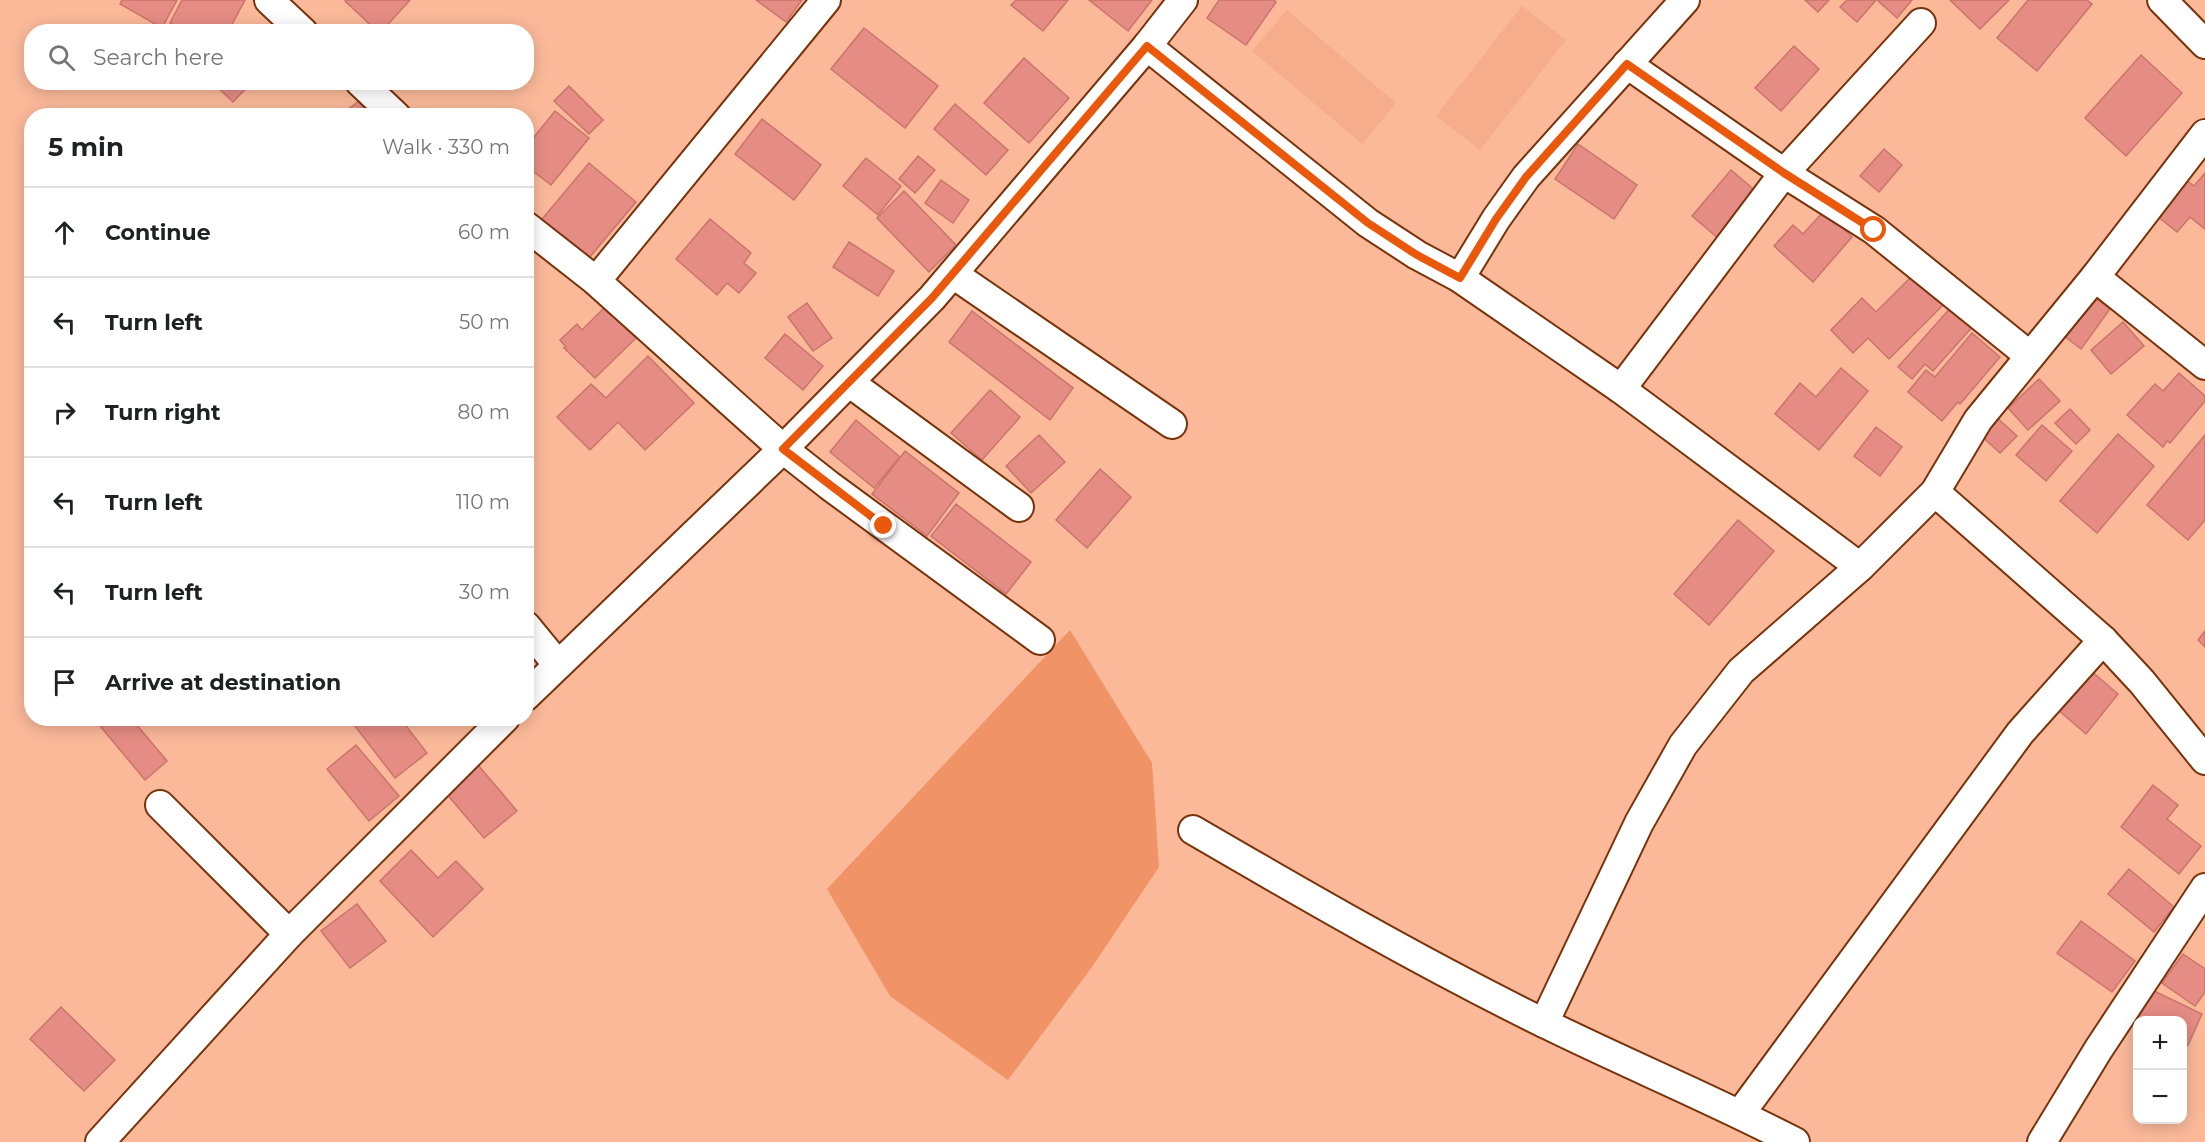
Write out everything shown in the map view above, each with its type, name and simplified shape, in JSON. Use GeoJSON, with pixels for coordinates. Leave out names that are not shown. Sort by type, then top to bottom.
{"type":"FeatureCollection","features":[{"type":"Feature","properties":{"kind":"street"},"geometry":{"type":"LineString","coordinates":[[269,0],[294,24]]}},
{"type":"Feature","properties":{"kind":"street"},"geometry":{"type":"LineString","coordinates":[[597,281],[826,0]]}},
{"type":"Feature","properties":{"kind":"street"},"geometry":{"type":"LineString","coordinates":[[534,688],[645,584],[783,449],[953,274],[1147,46],[1183,0]]}},
{"type":"Feature","properties":{"kind":"street"},"geometry":{"type":"LineString","coordinates":[[1460,278],[1496,219],[1526,177],[1685,0]]}},
{"type":"Feature","properties":{"kind":"street"},"geometry":{"type":"LineString","coordinates":[[2162,0],[2205,44]]}},
{"type":"Feature","properties":{"kind":"street"},"geometry":{"type":"LineString","coordinates":[[1621,388],[1784,173],[1921,22]]}},
{"type":"Feature","properties":{"kind":"street"},"geometry":{"type":"LineString","coordinates":[[1147,46],[1368,223],[1417,255],[1460,278],[1621,388],[1860,567]]}},
{"type":"Feature","properties":{"kind":"street"},"geometry":{"type":"LineString","coordinates":[[1627,64],[1784,173],[1874,230],[2030,356]]}},
{"type":"Feature","properties":{"kind":"street"},"geometry":{"type":"LineString","coordinates":[[368,90],[388,108]]}},
{"type":"Feature","properties":{"kind":"street"},"geometry":{"type":"LineString","coordinates":[[1544,1023],[1639,823],[1683,745],[1742,671],[1860,567],[1935,492],[1978,420],[2095,277],[2205,134]]}},
{"type":"Feature","properties":{"kind":"street"},"geometry":{"type":"LineString","coordinates":[[534,232],[597,281],[783,449],[1040,640]]}},
{"type":"Feature","properties":{"kind":"street"},"geometry":{"type":"LineString","coordinates":[[953,274],[1172,424]]}},
{"type":"Feature","properties":{"kind":"street"},"geometry":{"type":"LineString","coordinates":[[2095,277],[2205,365]]}},
{"type":"Feature","properties":{"kind":"street"},"geometry":{"type":"LineString","coordinates":[[850,382],[1019,507]]}},
{"type":"Feature","properties":{"kind":"street"},"geometry":{"type":"LineString","coordinates":[[1935,492],[2103,640],[2201,745]]}},
{"type":"Feature","properties":{"kind":"street"},"geometry":{"type":"LineString","coordinates":[[534,636],[558,664]]}},
{"type":"Feature","properties":{"kind":"street"},"geometry":{"type":"LineString","coordinates":[[1740,1114],[2020,733],[2103,640]]}},
{"type":"Feature","properties":{"kind":"street"},"geometry":{"type":"LineString","coordinates":[[100,1142],[289,934],[496,726]]}},
{"type":"Feature","properties":{"kind":"street"},"geometry":{"type":"LineString","coordinates":[[160,804],[289,934]]}},
{"type":"Feature","properties":{"kind":"street"},"geometry":{"type":"LineString","coordinates":[[1193,830],[1290,887],[1544,1023],[1795,1142]]}},
{"type":"Feature","properties":{"kind":"street"},"geometry":{"type":"LineString","coordinates":[[2042,1142],[2098,1050],[2205,888]]}},
{"type":"Feature","properties":{"kind":"shaded area"},"geometry":{"type":"Polygon","coordinates":[[[1522,6],[1566,40],[1480,150],[1436,116],[1522,6]]]}},
{"type":"Feature","properties":{"kind":"shaded area"},"geometry":{"type":"Polygon","coordinates":[[[1287,10],[1396,103],[1362,144],[1252,51],[1287,10]]]}},
{"type":"Feature","properties":{"kind":"shaded area"},"geometry":{"type":"Polygon","coordinates":[[[1070,630],[1152,763],[1159,867],[1092,967],[1008,1080],[890,996],[827,889],[1070,630]]]}},
{"type":"Feature","properties":{"kind":"building"},"geometry":{"type":"Polygon","coordinates":[[[122,0],[177,0],[164,24],[155,24],[120,4],[122,0]]]}},
{"type":"Feature","properties":{"kind":"building"},"geometry":{"type":"Polygon","coordinates":[[[182,0],[245,0],[232,24],[170,23],[182,0]]]}},
{"type":"Feature","properties":{"kind":"building"},"geometry":{"type":"Polygon","coordinates":[[[410,0],[388,24],[369,24],[345,1],[410,0]]]}},
{"type":"Feature","properties":{"kind":"building"},"geometry":{"type":"Polygon","coordinates":[[[756,0],[802,0],[786,22],[756,0]]]}},
{"type":"Feature","properties":{"kind":"building"},"geometry":{"type":"Polygon","coordinates":[[[1016,0],[1068,0],[1043,31],[1011,5],[1016,0]]]}},
{"type":"Feature","properties":{"kind":"building"},"geometry":{"type":"Polygon","coordinates":[[[1089,0],[1152,0],[1128,31],[1089,0]]]}},
{"type":"Feature","properties":{"kind":"building"},"geometry":{"type":"Polygon","coordinates":[[[1219,0],[1274,0],[1276,2],[1246,45],[1207,18],[1219,0]]]}},
{"type":"Feature","properties":{"kind":"building"},"geometry":{"type":"Polygon","coordinates":[[[1805,0],[1829,0],[1818,12],[1805,0]]]}},
{"type":"Feature","properties":{"kind":"building"},"geometry":{"type":"Polygon","coordinates":[[[1847,0],[1876,0],[1857,22],[1840,7],[1847,0]]]}},
{"type":"Feature","properties":{"kind":"building"},"geometry":{"type":"Polygon","coordinates":[[[1877,0],[1912,0],[1897,18],[1877,0]]]}},
{"type":"Feature","properties":{"kind":"building"},"geometry":{"type":"Polygon","coordinates":[[[1950,0],[2009,0],[1980,29],[1950,0]]]}},
{"type":"Feature","properties":{"kind":"building"},"geometry":{"type":"Polygon","coordinates":[[[2028,0],[2087,0],[2092,4],[2037,71],[1997,38],[2028,0]]]}},
{"type":"Feature","properties":{"kind":"building"},"geometry":{"type":"Polygon","coordinates":[[[864,28],[938,86],[905,128],[831,69],[864,28]]]}},
{"type":"Feature","properties":{"kind":"building"},"geometry":{"type":"Polygon","coordinates":[[[1794,46],[1819,69],[1781,111],[1755,88],[1794,46]]]}},
{"type":"Feature","properties":{"kind":"building"},"geometry":{"type":"Polygon","coordinates":[[[2141,55],[2182,93],[2126,156],[2085,118],[2141,55]]]}},
{"type":"Feature","properties":{"kind":"building"},"geometry":{"type":"Polygon","coordinates":[[[1024,58],[1069,98],[1029,143],[984,103],[1024,58]]]}},
{"type":"Feature","properties":{"kind":"building"},"geometry":{"type":"Polygon","coordinates":[[[569,86],[603,120],[589,134],[554,101],[569,86]]]}},
{"type":"Feature","properties":{"kind":"building"},"geometry":{"type":"Polygon","coordinates":[[[220,90],[244,90],[233,102],[220,90]]]}},
{"type":"Feature","properties":{"kind":"building"},"geometry":{"type":"Polygon","coordinates":[[[359,101],[364,108],[350,108],[359,101]]]}},
{"type":"Feature","properties":{"kind":"building"},"geometry":{"type":"Polygon","coordinates":[[[955,104],[1008,150],[986,175],[934,129],[955,104]]]}},
{"type":"Feature","properties":{"kind":"building"},"geometry":{"type":"Polygon","coordinates":[[[555,111],[589,138],[551,185],[534,172],[534,137],[555,111]]]}},
{"type":"Feature","properties":{"kind":"building"},"geometry":{"type":"Polygon","coordinates":[[[762,119],[821,165],[794,200],[735,154],[762,119]]]}},
{"type":"Feature","properties":{"kind":"building"},"geometry":{"type":"Polygon","coordinates":[[[1578,144],[1637,185],[1614,219],[1555,179],[1578,144]]]}},
{"type":"Feature","properties":{"kind":"building"},"geometry":{"type":"Polygon","coordinates":[[[1884,149],[1902,165],[1879,192],[1860,176],[1884,149]]]}},
{"type":"Feature","properties":{"kind":"building"},"geometry":{"type":"Polygon","coordinates":[[[918,156],[935,170],[915,193],[899,179],[918,156]]]}},
{"type":"Feature","properties":{"kind":"building"},"geometry":{"type":"Polygon","coordinates":[[[866,158],[901,186],[878,215],[843,186],[866,158]]]}},
{"type":"Feature","properties":{"kind":"building"},"geometry":{"type":"Polygon","coordinates":[[[589,163],[636,202],[584,264],[538,224],[589,163]]]}},
{"type":"Feature","properties":{"kind":"building"},"geometry":{"type":"Polygon","coordinates":[[[1731,170],[1758,193],[1719,239],[1692,216],[1731,170]]]}},
{"type":"Feature","properties":{"kind":"building"},"geometry":{"type":"Polygon","coordinates":[[[2205,173],[2205,229],[2190,217],[2177,232],[2157,216],[2186,180],[2194,186],[2205,173]]]}},
{"type":"Feature","properties":{"kind":"building"},"geometry":{"type":"Polygon","coordinates":[[[941,180],[969,200],[953,223],[925,203],[941,180]]]}},
{"type":"Feature","properties":{"kind":"building"},"geometry":{"type":"Polygon","coordinates":[[[904,191],[956,245],[929,272],[877,218],[904,191]]]}},
{"type":"Feature","properties":{"kind":"building"},"geometry":{"type":"Polygon","coordinates":[[[1824,211],[1852,237],[1813,282],[1774,246],[1793,225],[1803,234],[1824,211]]]}},
{"type":"Feature","properties":{"kind":"building"},"geometry":{"type":"Polygon","coordinates":[[[710,219],[751,253],[744,263],[756,273],[739,293],[727,283],[717,295],[676,259],[710,219]]]}},
{"type":"Feature","properties":{"kind":"building"},"geometry":{"type":"Polygon","coordinates":[[[849,242],[894,271],[878,296],[833,267],[849,242]]]}},
{"type":"Feature","properties":{"kind":"building"},"geometry":{"type":"Polygon","coordinates":[[[1918,270],[1948,300],[1889,359],[1868,338],[1853,353],[1831,330],[1862,298],[1876,312],[1918,270]]]}},
{"type":"Feature","properties":{"kind":"building"},"geometry":{"type":"Polygon","coordinates":[[[2087,292],[2110,309],[2081,349],[2058,331],[2087,292]]]}},
{"type":"Feature","properties":{"kind":"building"},"geometry":{"type":"Polygon","coordinates":[[[807,303],[832,338],[813,351],[788,317],[807,303]]]}},
{"type":"Feature","properties":{"kind":"building"},"geometry":{"type":"Polygon","coordinates":[[[1953,305],[1974,325],[1933,371],[1925,364],[1912,379],[1898,367],[1953,305]]]}},
{"type":"Feature","properties":{"kind":"building"},"geometry":{"type":"Polygon","coordinates":[[[606,306],[636,338],[595,378],[564,348],[566,347],[560,340],[577,324],[582,330],[606,306]]]}},
{"type":"Feature","properties":{"kind":"building"},"geometry":{"type":"Polygon","coordinates":[[[972,311],[1073,388],[1050,420],[949,342],[972,311]]]}},
{"type":"Feature","properties":{"kind":"building"},"geometry":{"type":"Polygon","coordinates":[[[2123,322],[2144,346],[2111,374],[2091,350],[2123,322]]]}},
{"type":"Feature","properties":{"kind":"building"},"geometry":{"type":"Polygon","coordinates":[[[1972,333],[2000,357],[1960,404],[1958,402],[1942,421],[1908,392],[1926,370],[1935,377],[1972,333]]]}},
{"type":"Feature","properties":{"kind":"building"},"geometry":{"type":"Polygon","coordinates":[[[785,334],[823,366],[803,390],[765,358],[785,334]]]}},
{"type":"Feature","properties":{"kind":"building"},"geometry":{"type":"Polygon","coordinates":[[[648,356],[694,403],[645,450],[618,422],[590,450],[557,417],[591,384],[606,398],[648,356]]]}},
{"type":"Feature","properties":{"kind":"building"},"geometry":{"type":"Polygon","coordinates":[[[1841,368],[1868,391],[1819,450],[1775,414],[1800,383],[1816,397],[1841,368]]]}},
{"type":"Feature","properties":{"kind":"building"},"geometry":{"type":"Polygon","coordinates":[[[2179,373],[2205,396],[2205,401],[2170,443],[2167,441],[2163,447],[2127,415],[2155,384],[2163,391],[2179,373]]]}},
{"type":"Feature","properties":{"kind":"building"},"geometry":{"type":"Polygon","coordinates":[[[2039,379],[2060,401],[2028,430],[2008,408],[2039,379]]]}},
{"type":"Feature","properties":{"kind":"building"},"geometry":{"type":"Polygon","coordinates":[[[990,390],[1020,417],[982,460],[951,433],[990,390]]]}},
{"type":"Feature","properties":{"kind":"building"},"geometry":{"type":"Polygon","coordinates":[[[2070,409],[2090,430],[2076,444],[2055,423],[2070,409]]]}},
{"type":"Feature","properties":{"kind":"building"},"geometry":{"type":"Polygon","coordinates":[[[1993,414],[2017,436],[2000,453],[1977,432],[1993,414]]]}},
{"type":"Feature","properties":{"kind":"building"},"geometry":{"type":"Polygon","coordinates":[[[856,420],[900,457],[874,488],[830,452],[856,420]]]}},
{"type":"Feature","properties":{"kind":"building"},"geometry":{"type":"Polygon","coordinates":[[[2042,425],[2072,451],[2046,481],[2016,455],[2042,425]]]}},
{"type":"Feature","properties":{"kind":"building"},"geometry":{"type":"Polygon","coordinates":[[[1876,427],[1902,447],[1880,476],[1854,456],[1876,427]]]}},
{"type":"Feature","properties":{"kind":"building"},"geometry":{"type":"Polygon","coordinates":[[[2118,434],[2154,466],[2097,533],[2060,501],[2118,434]]]}},
{"type":"Feature","properties":{"kind":"building"},"geometry":{"type":"Polygon","coordinates":[[[1039,435],[1065,462],[1031,493],[1006,466],[1039,435]]]}},
{"type":"Feature","properties":{"kind":"building"},"geometry":{"type":"Polygon","coordinates":[[[2205,435],[2205,520],[2188,540],[2147,505],[2205,435]]]}},
{"type":"Feature","properties":{"kind":"building"},"geometry":{"type":"Polygon","coordinates":[[[905,451],[959,493],[927,536],[872,494],[905,451]]]}},
{"type":"Feature","properties":{"kind":"building"},"geometry":{"type":"Polygon","coordinates":[[[1100,469],[1131,497],[1087,548],[1056,520],[1100,469]]]}},
{"type":"Feature","properties":{"kind":"building"},"geometry":{"type":"Polygon","coordinates":[[[956,504],[1031,562],[1006,594],[931,536],[956,504]]]}},
{"type":"Feature","properties":{"kind":"building"},"geometry":{"type":"Polygon","coordinates":[[[1738,520],[1774,551],[1709,625],[1674,594],[1738,520]]]}},
{"type":"Feature","properties":{"kind":"building"},"geometry":{"type":"Polygon","coordinates":[[[2205,631],[2205,647],[2198,640],[2205,631]]]}},
{"type":"Feature","properties":{"kind":"building"},"geometry":{"type":"Polygon","coordinates":[[[2090,670],[2118,694],[2086,734],[2057,709],[2090,670]]]}},
{"type":"Feature","properties":{"kind":"building"},"geometry":{"type":"Polygon","coordinates":[[[138,726],[167,761],[145,780],[101,727],[138,726]]]}},
{"type":"Feature","properties":{"kind":"building"},"geometry":{"type":"Polygon","coordinates":[[[355,726],[406,726],[427,753],[395,778],[355,726]]]}},
{"type":"Feature","properties":{"kind":"building"},"geometry":{"type":"Polygon","coordinates":[[[356,745],[399,796],[369,821],[327,769],[356,745]]]}},
{"type":"Feature","properties":{"kind":"building"},"geometry":{"type":"Polygon","coordinates":[[[478,765],[517,811],[484,838],[446,793],[478,765]]]}},
{"type":"Feature","properties":{"kind":"building"},"geometry":{"type":"Polygon","coordinates":[[[2153,785],[2178,805],[2167,819],[2201,846],[2179,874],[2121,827],[2153,785]]]}},
{"type":"Feature","properties":{"kind":"building"},"geometry":{"type":"Polygon","coordinates":[[[411,850],[438,878],[456,861],[483,889],[433,937],[380,881],[411,850]]]}},
{"type":"Feature","properties":{"kind":"building"},"geometry":{"type":"Polygon","coordinates":[[[2129,869],[2174,907],[2154,932],[2108,894],[2129,869]]]}},
{"type":"Feature","properties":{"kind":"building"},"geometry":{"type":"Polygon","coordinates":[[[357,904],[386,941],[350,968],[321,931],[357,904]]]}},
{"type":"Feature","properties":{"kind":"building"},"geometry":{"type":"Polygon","coordinates":[[[2081,921],[2135,961],[2112,992],[2057,953],[2081,921]]]}},
{"type":"Feature","properties":{"kind":"building"},"geometry":{"type":"Polygon","coordinates":[[[2183,954],[2205,969],[2205,992],[2195,1006],[2162,983],[2183,954]]]}},
{"type":"Feature","properties":{"kind":"building"},"geometry":{"type":"Polygon","coordinates":[[[2152,990],[2202,1014],[2188,1045],[2187,1016],[2140,1016],[2152,990]]]}},
{"type":"Feature","properties":{"kind":"building"},"geometry":{"type":"Polygon","coordinates":[[[61,1007],[115,1060],[84,1091],[30,1039],[61,1007]]]}},
{"type":"Feature","properties":{"kind":"route"},"geometry":{"type":"LineString","coordinates":[[884,526],[783,449],[932,298],[1147,46],[1368,223],[1417,255],[1460,278],[1496,219],[1526,177],[1627,64],[1784,173],[1874,230]]}}]}
